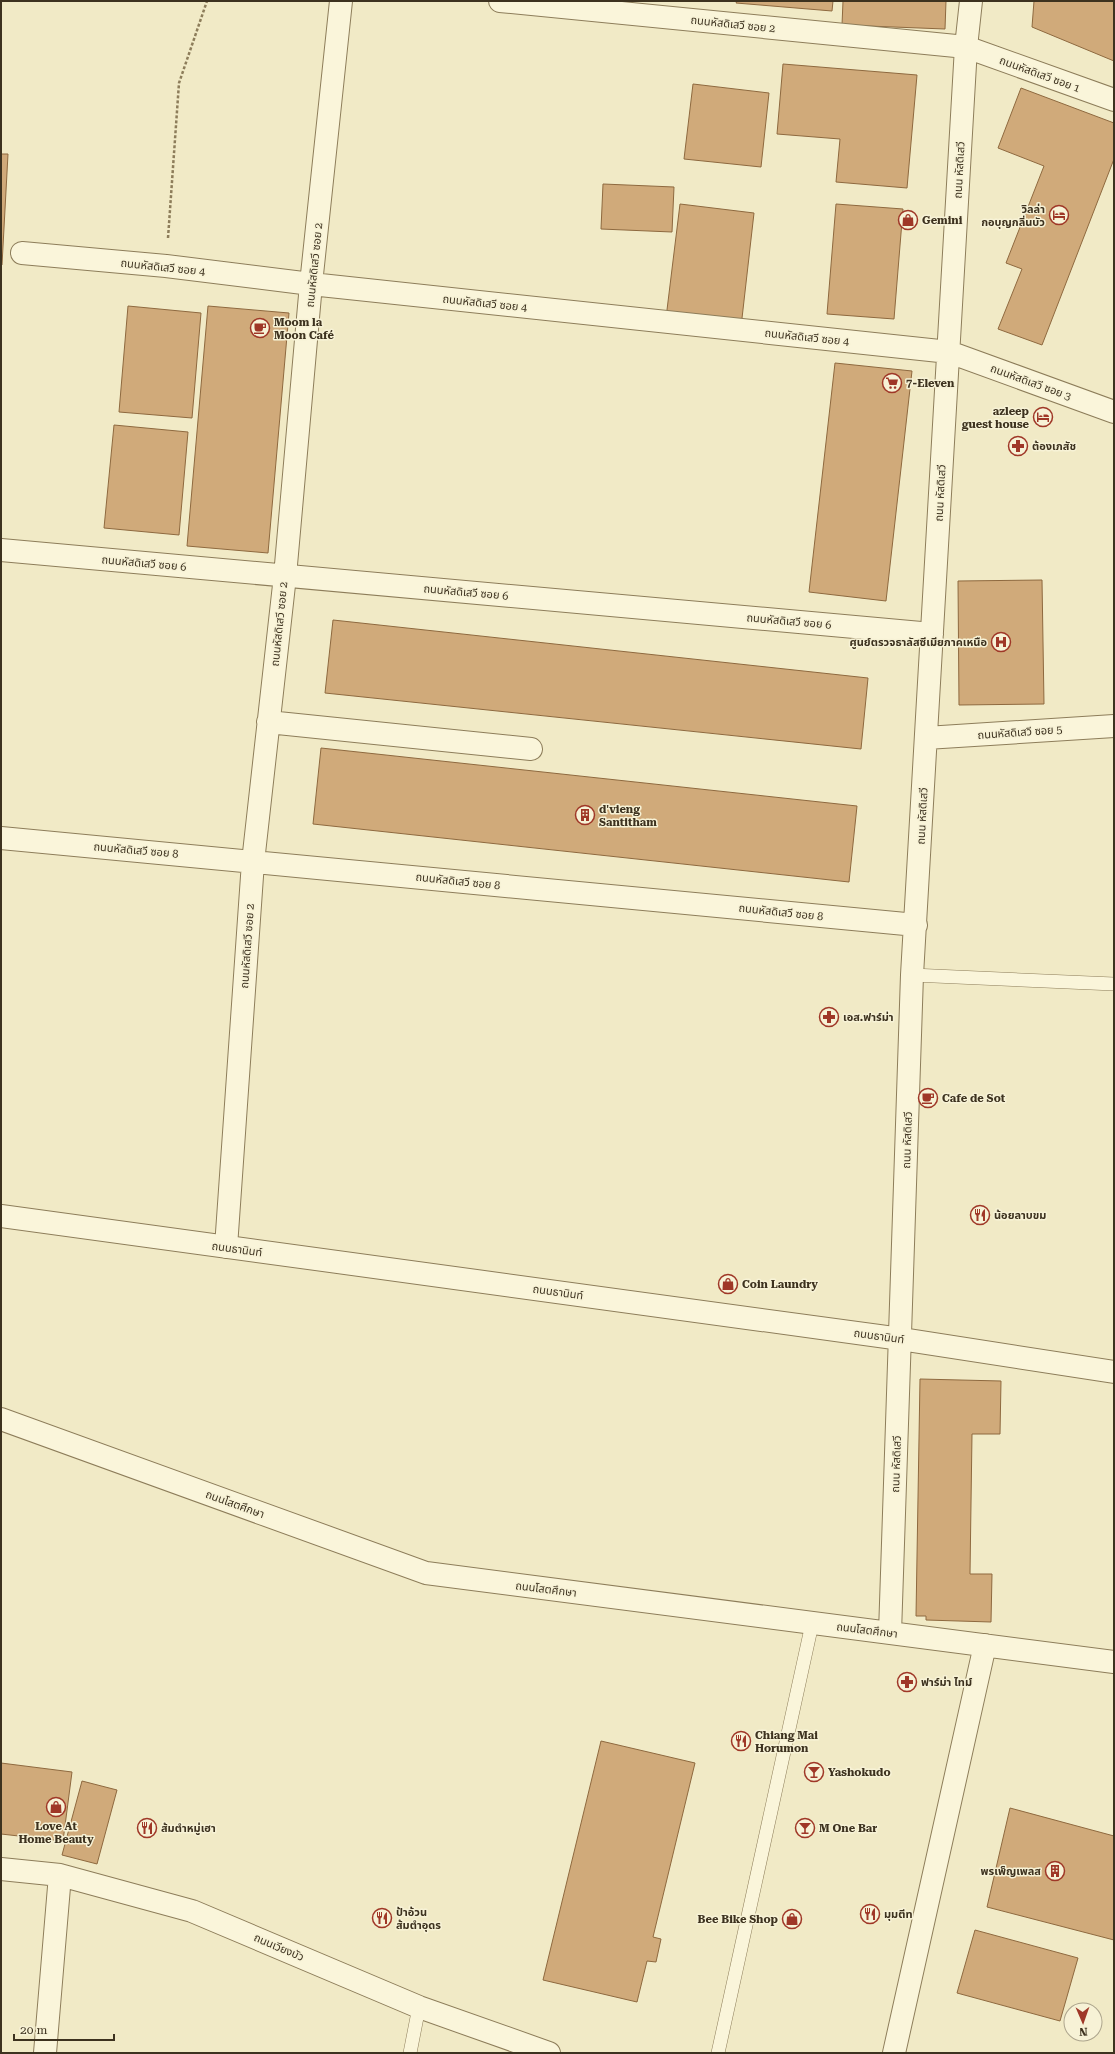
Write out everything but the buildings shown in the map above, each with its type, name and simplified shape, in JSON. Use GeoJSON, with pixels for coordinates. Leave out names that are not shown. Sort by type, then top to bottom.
{"type":"FeatureCollection","features":[{"type":"Feature","properties":{"kind":"street","name":"ถนนหัสดิเสวี ซอย 2"},"geometry":{"type":"LineString","coordinates":[[226,1247],[253,862],[284,576],[311,284],[342,1]]}},
{"type":"Feature","properties":{"kind":"street","name":"ถนนหัสดิเสวี ซอย 2"},"geometry":{"type":"LineString","coordinates":[[500,1],[523,2],[966,47]]}},
{"type":"Feature","properties":{"kind":"street","name":"ถนน หัสดิเสวี"},"geometry":{"type":"LineString","coordinates":[[890,1633],[912,975],[966,47],[971,1]]}},
{"type":"Feature","properties":{"kind":"street","name":"ถนนหัสดิเสวี ซอย 1"},"geometry":{"type":"LineString","coordinates":[[966,47],[1114,100]]}},
{"type":"Feature","properties":{"kind":"street","name":"ถนนหัสดิเสวี ซอย 4"},"geometry":{"type":"LineString","coordinates":[[22,253],[166,266],[311,284],[948,352]]}},
{"type":"Feature","properties":{"kind":"street","name":"ถนนหัสดิเสวี ซอย 3"},"geometry":{"type":"LineString","coordinates":[[948,352],[1114,412]]}},
{"type":"Feature","properties":{"kind":"street","name":"ถนนหัสดิเสวี ซอย 6"},"geometry":{"type":"LineString","coordinates":[[1,550],[932,634]]}},
{"type":"Feature","properties":{"kind":"street"},"geometry":{"type":"LineString","coordinates":[[268,722],[531,749]]}},
{"type":"Feature","properties":{"kind":"street","name":"ถนนหัสดิเสวี ซอย 5"},"geometry":{"type":"LineString","coordinates":[[926,738],[1114,726]]}},
{"type":"Feature","properties":{"kind":"street","name":"ถนนหัสดิเสวี ซอย 8"},"geometry":{"type":"LineString","coordinates":[[1,838],[916,925]]}},
{"type":"Feature","properties":{"kind":"street","name":"ถนนธานินท์"},"geometry":{"type":"LineString","coordinates":[[1,1216],[901,1339],[1114,1372]]}},
{"type":"Feature","properties":{"kind":"street","name":"ถนนโสตศึกษา"},"geometry":{"type":"LineString","coordinates":[[1,1419],[426,1573],[1114,1662]]}},
{"type":"Feature","properties":{"kind":"street"},"geometry":{"type":"LineString","coordinates":[[894,2053],[985,1645]]}},
{"type":"Feature","properties":{"kind":"street","name":"ถนนเวียงบัว"},"geometry":{"type":"LineString","coordinates":[[1,1869],[60,1875],[192,1911],[420,2007],[549,2053]]}},
{"type":"Feature","properties":{"kind":"street"},"geometry":{"type":"LineString","coordinates":[[45,2053],[60,1875]]}},
{"type":"Feature","properties":{"kind":"lane"},"geometry":{"type":"LineString","coordinates":[[912,975],[1114,984]]}},
{"type":"Feature","properties":{"kind":"lane"},"geometry":{"type":"LineString","coordinates":[[718,2053],[812,1624]]}},
{"type":"Feature","properties":{"kind":"lane"},"geometry":{"type":"LineString","coordinates":[[410,2053],[420,2007]]}},
{"type":"Feature","properties":{"kind":"path"},"geometry":{"type":"LineString","coordinates":[[166,266],[179,83],[207,1]]}},
{"type":"Feature","properties":{"kind":"place","name":"วิลล่า กอบุญกลิ่นบัว"},"geometry":{"type":"Point","coordinates":[1059,215]}},
{"type":"Feature","properties":{"kind":"place","name":"Gemini"},"geometry":{"type":"Point","coordinates":[908,220]}},
{"type":"Feature","properties":{"kind":"place","name":"Moom la Moon Café"},"geometry":{"type":"Point","coordinates":[260,328]}},
{"type":"Feature","properties":{"kind":"place","name":"7-Eleven"},"geometry":{"type":"Point","coordinates":[892,383]}},
{"type":"Feature","properties":{"kind":"place","name":"azleep guest house"},"geometry":{"type":"Point","coordinates":[1043,417]}},
{"type":"Feature","properties":{"kind":"place","name":"ต้องเภสัช"},"geometry":{"type":"Point","coordinates":[1018,446]}},
{"type":"Feature","properties":{"kind":"place","name":"ศูนย์ตรวจธาลัสซีเมียภาคเหนือ"},"geometry":{"type":"Point","coordinates":[1001,642]}},
{"type":"Feature","properties":{"kind":"place","name":"d'vieng Santitham"},"geometry":{"type":"Point","coordinates":[585,815]}},
{"type":"Feature","properties":{"kind":"place","name":"เอส.ฟาร์ม่า"},"geometry":{"type":"Point","coordinates":[829,1017]}},
{"type":"Feature","properties":{"kind":"place","name":"Cafe de Sot"},"geometry":{"type":"Point","coordinates":[928,1098]}},
{"type":"Feature","properties":{"kind":"place","name":"น้อยลาบขม"},"geometry":{"type":"Point","coordinates":[980,1215]}},
{"type":"Feature","properties":{"kind":"place","name":"Coin Laundry"},"geometry":{"type":"Point","coordinates":[728,1284]}},
{"type":"Feature","properties":{"kind":"place","name":"ฟาร์ม่า ไทม์"},"geometry":{"type":"Point","coordinates":[907,1682]}},
{"type":"Feature","properties":{"kind":"place","name":"Chiang Mai Horumon"},"geometry":{"type":"Point","coordinates":[741,1741]}},
{"type":"Feature","properties":{"kind":"place","name":"Yashokudo"},"geometry":{"type":"Point","coordinates":[814,1772]}},
{"type":"Feature","properties":{"kind":"place","name":"Love At Home Beauty"},"geometry":{"type":"Point","coordinates":[56,1807]}},
{"type":"Feature","properties":{"kind":"place","name":"ส้มตำหมู่เฮา"},"geometry":{"type":"Point","coordinates":[147,1828]}},
{"type":"Feature","properties":{"kind":"place","name":"M One Bar"},"geometry":{"type":"Point","coordinates":[805,1828]}},
{"type":"Feature","properties":{"kind":"place","name":"พรเพ็ญเพลส"},"geometry":{"type":"Point","coordinates":[1055,1871]}},
{"type":"Feature","properties":{"kind":"place","name":"มุมตีท"},"geometry":{"type":"Point","coordinates":[870,1914]}},
{"type":"Feature","properties":{"kind":"place","name":"ป้าอ้วน ส้มตำอุดร"},"geometry":{"type":"Point","coordinates":[382,1918]}},
{"type":"Feature","properties":{"kind":"place","name":"Bee Bike Shop"},"geometry":{"type":"Point","coordinates":[792,1919]}}]}
